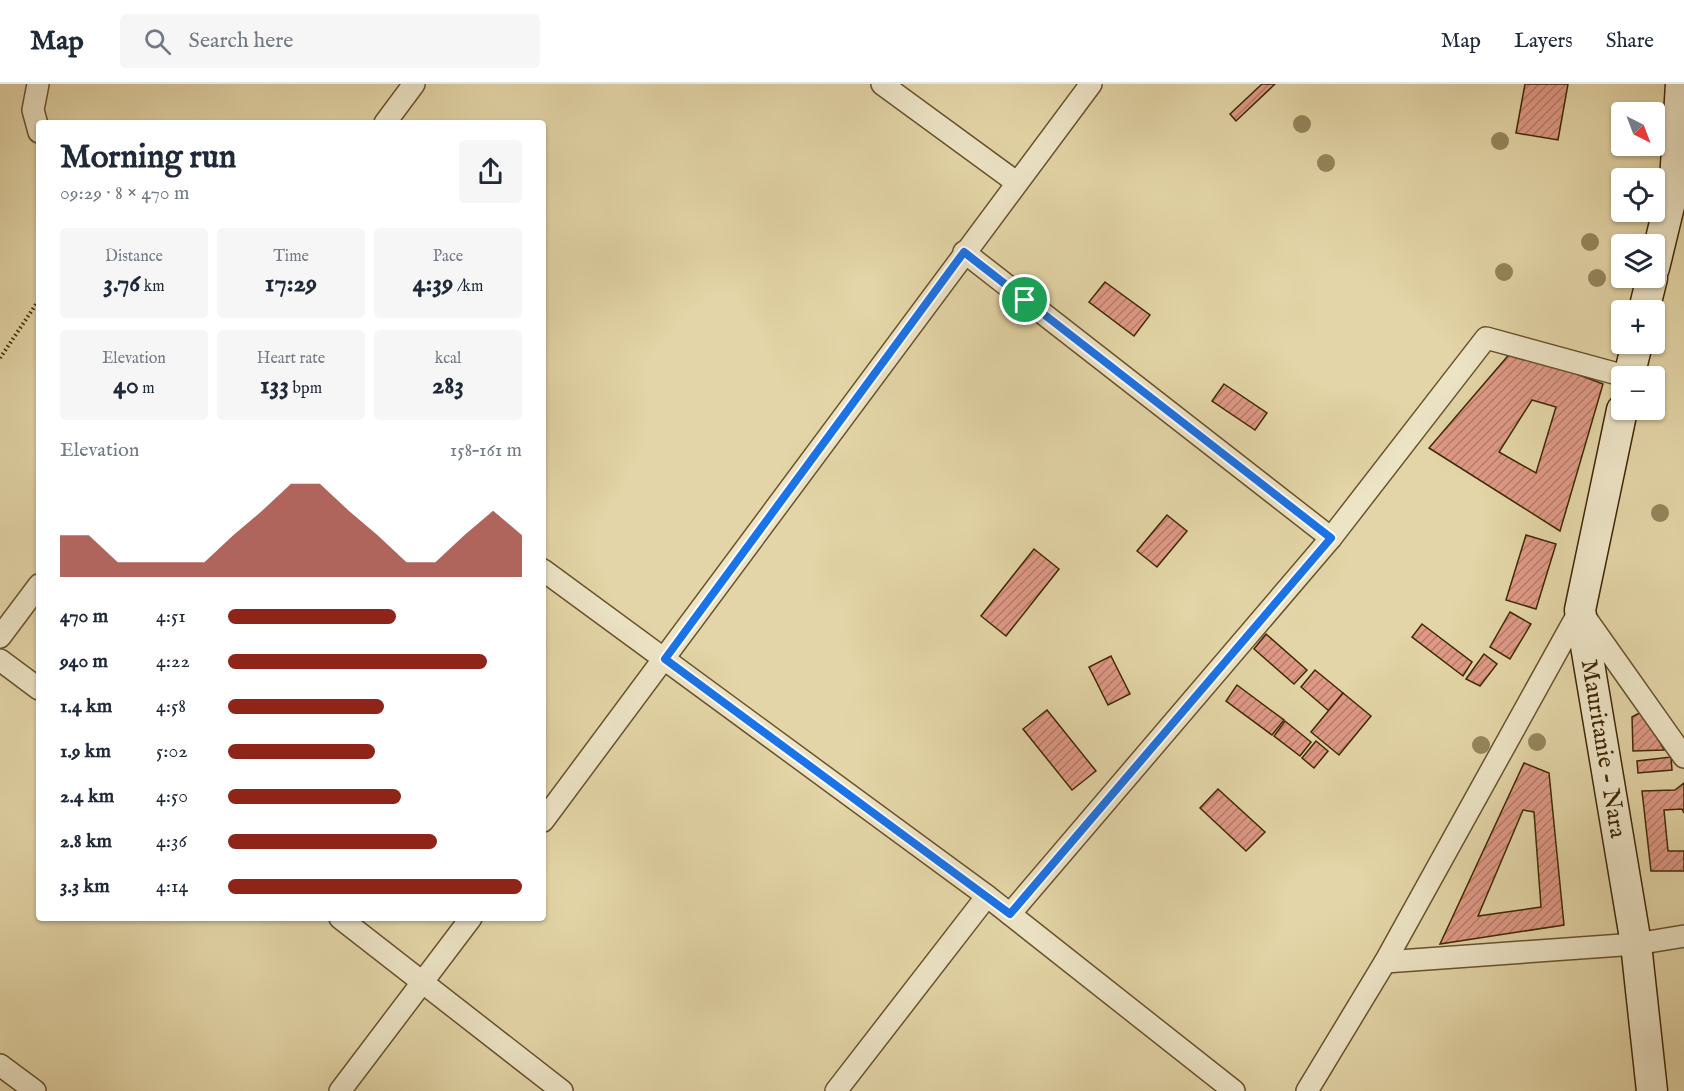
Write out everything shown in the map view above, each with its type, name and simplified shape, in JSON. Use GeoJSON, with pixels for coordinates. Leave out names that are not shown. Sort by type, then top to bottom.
{"type":"FeatureCollection","features":[{"type":"Feature","properties":{"kind":"main road"},"geometry":{"type":"LineString","coordinates":[[1662,234],[1675,181],[1681,84]]}},
{"type":"Feature","properties":{"kind":"main road","name":"Mauritanie - Nara"},"geometry":{"type":"LineString","coordinates":[[1620,420],[1580,610],[1636,944],[1652,1091]]}},
{"type":"Feature","properties":{"kind":"street"},"geometry":{"type":"LineString","coordinates":[[36,121],[33,110],[38,84]]}},
{"type":"Feature","properties":{"kind":"street"},"geometry":{"type":"LineString","coordinates":[[387,120],[414,84]]}},
{"type":"Feature","properties":{"kind":"street"},"geometry":{"type":"LineString","coordinates":[[882,84],[1016,182]]}},
{"type":"Feature","properties":{"kind":"street"},"geometry":{"type":"LineString","coordinates":[[546,817],[1091,84]]}},
{"type":"Feature","properties":{"kind":"street"},"geometry":{"type":"LineString","coordinates":[[964,252],[1331,538]]}},
{"type":"Feature","properties":{"kind":"street"},"geometry":{"type":"LineString","coordinates":[[1010,914],[1331,538],[1486,338],[1611,372]]}},
{"type":"Feature","properties":{"kind":"street"},"geometry":{"type":"LineString","coordinates":[[546,572],[987,896],[1234,1091]]}},
{"type":"Feature","properties":{"kind":"street"},"geometry":{"type":"LineString","coordinates":[[0,637],[36,589]]}},
{"type":"Feature","properties":{"kind":"street"},"geometry":{"type":"LineString","coordinates":[[1312,1087],[1385,962],[1580,610],[1684,757]]}},
{"type":"Feature","properties":{"kind":"street"},"geometry":{"type":"LineString","coordinates":[[0,660],[36,687]]}},
{"type":"Feature","properties":{"kind":"street"},"geometry":{"type":"LineString","coordinates":[[836,1091],[987,896]]}},
{"type":"Feature","properties":{"kind":"street"},"geometry":{"type":"LineString","coordinates":[[344,921],[562,1091]]}},
{"type":"Feature","properties":{"kind":"street"},"geometry":{"type":"LineString","coordinates":[[340,1091],[469,921]]}},
{"type":"Feature","properties":{"kind":"street"},"geometry":{"type":"LineString","coordinates":[[1385,962],[1636,944],[1684,936]]}},
{"type":"Feature","properties":{"kind":"street"},"geometry":{"type":"LineString","coordinates":[[0,1065],[35,1091]]}},
{"type":"Feature","properties":{"kind":"path"},"geometry":{"type":"LineString","coordinates":[[0,358],[36,304]]}},
{"type":"Feature","properties":{"kind":"building"},"geometry":{"type":"Polygon","coordinates":[[[1262,84],[1275,84],[1236,121],[1230,114],[1262,84]]]}},
{"type":"Feature","properties":{"kind":"building"},"geometry":{"type":"Polygon","coordinates":[[[1525,84],[1568,84],[1558,140],[1516,133],[1525,84]]]}},
{"type":"Feature","properties":{"kind":"building"},"geometry":{"type":"Polygon","coordinates":[[[1105,282],[1150,315],[1134,336],[1089,302],[1105,282]]]}},
{"type":"Feature","properties":{"kind":"building"},"geometry":{"type":"Polygon","coordinates":[[[1513,350],[1603,384],[1560,531],[1429,448],[1513,350]],[[1532,400],[1499,452],[1536,473],[1556,407],[1532,400]]]}},
{"type":"Feature","properties":{"kind":"building"},"geometry":{"type":"Polygon","coordinates":[[[1224,384],[1267,413],[1255,430],[1212,401],[1224,384]]]}},
{"type":"Feature","properties":{"kind":"building"},"geometry":{"type":"Polygon","coordinates":[[[1167,515],[1187,531],[1157,567],[1137,551],[1167,515]]]}},
{"type":"Feature","properties":{"kind":"building"},"geometry":{"type":"Polygon","coordinates":[[[1526,535],[1556,544],[1536,609],[1506,600],[1526,535]]]}},
{"type":"Feature","properties":{"kind":"building"},"geometry":{"type":"Polygon","coordinates":[[[1034,549],[1059,569],[1006,636],[981,616],[1034,549]]]}},
{"type":"Feature","properties":{"kind":"building"},"geometry":{"type":"Polygon","coordinates":[[[1510,612],[1531,624],[1510,659],[1490,647],[1510,612]]]}},
{"type":"Feature","properties":{"kind":"building"},"geometry":{"type":"Polygon","coordinates":[[[1422,624],[1472,662],[1463,676],[1412,637],[1422,624]]]}},
{"type":"Feature","properties":{"kind":"building"},"geometry":{"type":"Polygon","coordinates":[[[1266,634],[1307,670],[1294,684],[1254,649],[1266,634]]]}},
{"type":"Feature","properties":{"kind":"building"},"geometry":{"type":"Polygon","coordinates":[[[1484,654],[1497,664],[1480,686],[1466,679],[1484,654]]]}},
{"type":"Feature","properties":{"kind":"building"},"geometry":{"type":"Polygon","coordinates":[[[1111,656],[1130,694],[1108,705],[1089,667],[1111,656]]]}},
{"type":"Feature","properties":{"kind":"building"},"geometry":{"type":"Polygon","coordinates":[[[1315,670],[1343,693],[1329,711],[1301,687],[1315,670]]]}},
{"type":"Feature","properties":{"kind":"building"},"geometry":{"type":"Polygon","coordinates":[[[1237,685],[1284,720],[1272,735],[1226,701],[1237,685]]]}},
{"type":"Feature","properties":{"kind":"building"},"geometry":{"type":"Polygon","coordinates":[[[1343,693],[1371,716],[1339,755],[1311,732],[1343,693]]]}},
{"type":"Feature","properties":{"kind":"building"},"geometry":{"type":"Polygon","coordinates":[[[1047,710],[1096,771],[1072,790],[1023,729],[1047,710]]]}},
{"type":"Feature","properties":{"kind":"building"},"geometry":{"type":"Polygon","coordinates":[[[1643,711],[1664,750],[1633,751],[1632,717],[1643,711]]]}},
{"type":"Feature","properties":{"kind":"building"},"geometry":{"type":"Polygon","coordinates":[[[1285,721],[1311,742],[1300,756],[1274,736],[1285,721]]]}},
{"type":"Feature","properties":{"kind":"building"},"geometry":{"type":"Polygon","coordinates":[[[1316,741],[1328,751],[1314,768],[1302,758],[1316,741]]]}},
{"type":"Feature","properties":{"kind":"building"},"geometry":{"type":"Polygon","coordinates":[[[1671,757],[1672,770],[1638,773],[1637,761],[1671,757]]]}},
{"type":"Feature","properties":{"kind":"building"},"geometry":{"type":"Polygon","coordinates":[[[1524,763],[1549,773],[1564,925],[1440,944],[1524,763]],[[1523,810],[1478,916],[1541,907],[1534,812],[1523,810]]]}},
{"type":"Feature","properties":{"kind":"building"},"geometry":{"type":"Polygon","coordinates":[[[1684,783],[1684,813],[1682,809],[1664,810],[1668,851],[1684,851],[1684,871],[1651,871],[1642,791],[1675,790],[1684,783]]]}},
{"type":"Feature","properties":{"kind":"building"},"geometry":{"type":"Polygon","coordinates":[[[1218,789],[1265,832],[1246,851],[1200,808],[1218,789]]]}},
{"type":"Feature","properties":{"kind":"route"},"geometry":{"type":"LineString","coordinates":[[964,252],[1025,300],[1331,538],[1010,914],[665,659],[964,252]]}}]}
